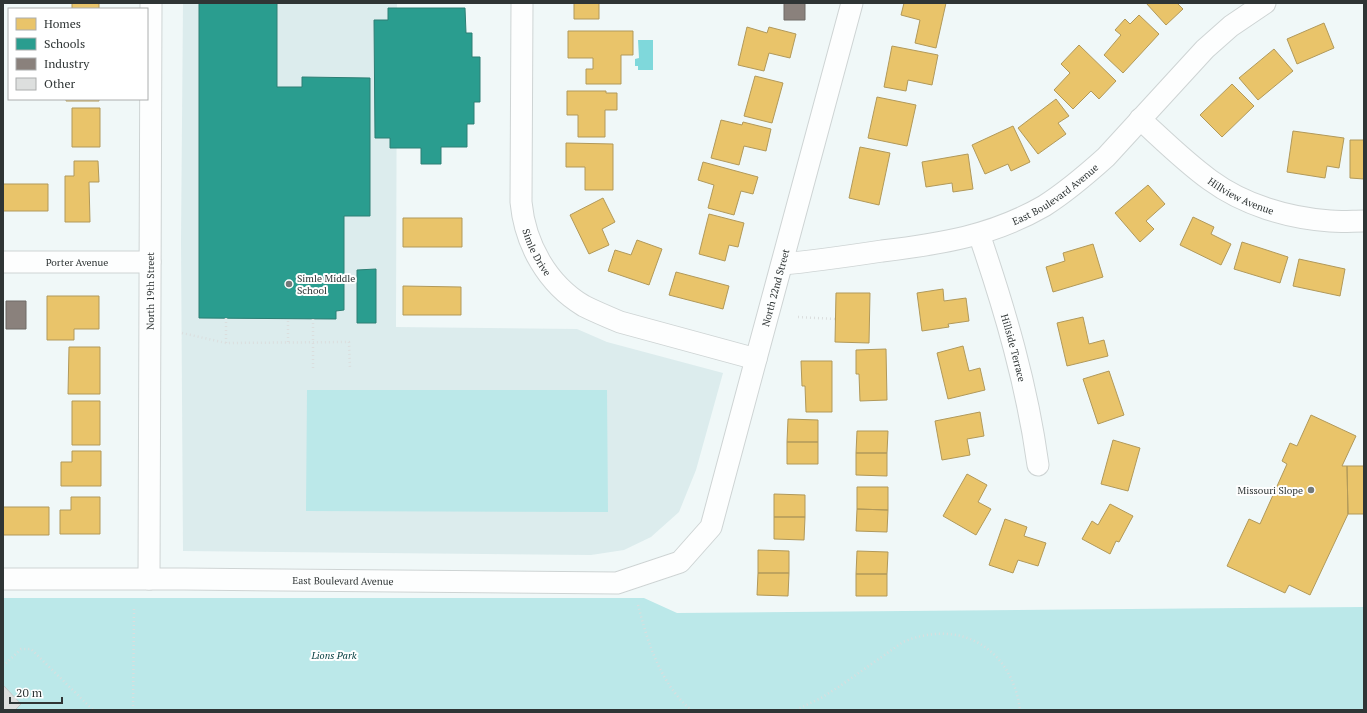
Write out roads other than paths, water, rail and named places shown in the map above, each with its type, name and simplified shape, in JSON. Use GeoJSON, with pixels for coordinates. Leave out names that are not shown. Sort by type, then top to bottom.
{"type":"FeatureCollection","features":[{"type":"Feature","properties":{"kind":"street","name":"North 19th Street"},"geometry":{"type":"LineString","coordinates":[[149,579],[151,3]]}},
{"type":"Feature","properties":{"kind":"street","name":"Simle Drive"},"geometry":{"type":"LineString","coordinates":[[522,3],[522,215],[531,246],[546,271],[556,284],[583,305],[620,322],[756,359]]}},
{"type":"Feature","properties":{"kind":"street","name":"North 22nd Street"},"geometry":{"type":"LineString","coordinates":[[680,562],[711,527],[852,3]]}},
{"type":"Feature","properties":{"kind":"street","name":"East Boulevard Avenue"},"geometry":{"type":"LineString","coordinates":[[782,264],[924,246],[979,234],[1027,215],[1061,195],[1106,157],[1213,41],[1231,26],[1265,3]]}},
{"type":"Feature","properties":{"kind":"street","name":"Hillview Avenue"},"geometry":{"type":"LineString","coordinates":[[1140,119],[1211,181],[1256,205],[1281,213],[1308,219],[1364,221]]}},
{"type":"Feature","properties":{"kind":"street","name":"Hillside Terrace"},"geometry":{"type":"LineString","coordinates":[[979,234],[1003,306],[1018,359],[1030,413],[1038,465]]}},
{"type":"Feature","properties":{"kind":"street","name":"Porter Avenue"},"geometry":{"type":"LineString","coordinates":[[3,262],[150,262]]}},
{"type":"Feature","properties":{"kind":"street","name":"East Boulevard Avenue"},"geometry":{"type":"LineString","coordinates":[[3,580],[149,579],[617,583],[680,562]]}},
{"type":"Feature","properties":{"kind":"water"},"geometry":{"type":"Polygon","coordinates":[[[638,40],[653,40],[653,70],[638,70],[638,66],[635,66],[635,59],[639,58],[638,40]]]}},
{"type":"Feature","properties":{"kind":"place","name":"Simle Middle School"},"geometry":{"type":"Point","coordinates":[289,284]}},
{"type":"Feature","properties":{"kind":"place","name":"Missouri Slope"},"geometry":{"type":"Point","coordinates":[1311,490]}},
{"type":"Feature","properties":{"kind":"park label","name":"Lions Park"},"geometry":{"type":"Point","coordinates":[334,655]}}]}
